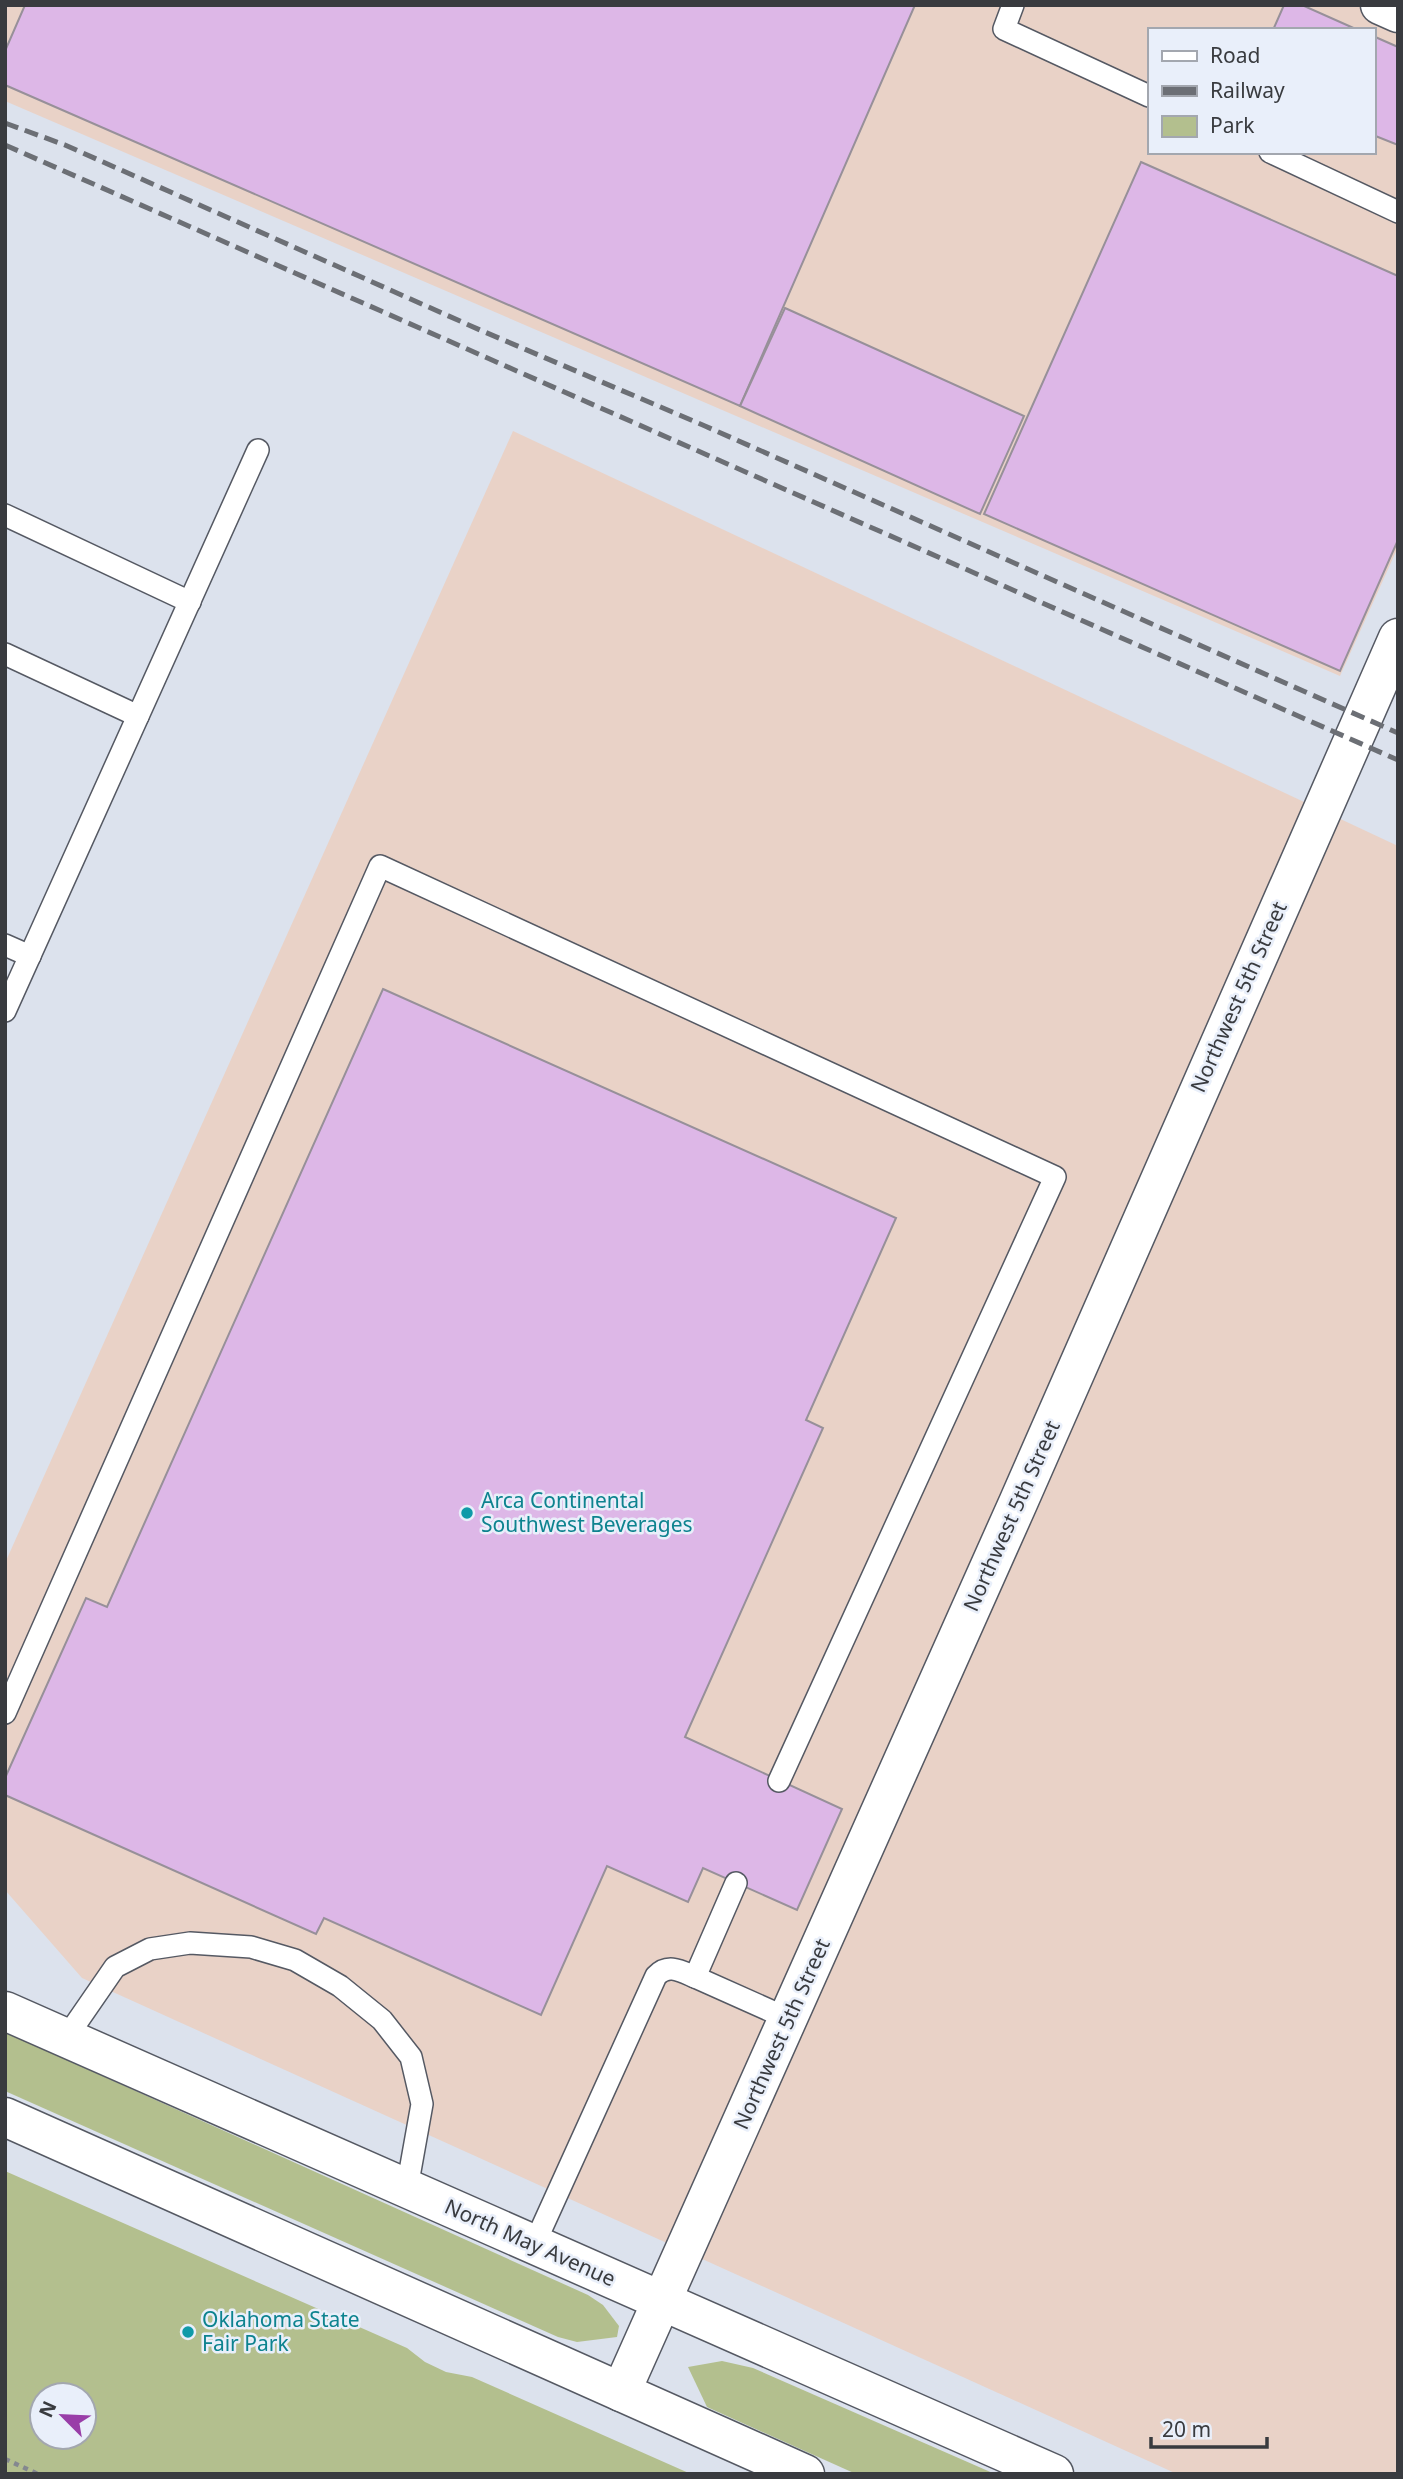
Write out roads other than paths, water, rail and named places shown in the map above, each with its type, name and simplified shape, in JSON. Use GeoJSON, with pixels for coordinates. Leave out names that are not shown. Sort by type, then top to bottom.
{"type":"FeatureCollection","features":[{"type":"Feature","properties":{"kind":"main road"},"geometry":{"type":"LineString","coordinates":[[1380,5],[1398,13]]}},
{"type":"Feature","properties":{"kind":"main road","name":"Northwest 5th Street"},"geometry":{"type":"LineString","coordinates":[[621,2392],[789,2019],[1398,638]]}},
{"type":"Feature","properties":{"kind":"main road","name":"North May Avenue"},"geometry":{"type":"LineString","coordinates":[[5,2011],[1054,2474]]}},
{"type":"Feature","properties":{"kind":"main road"},"geometry":{"type":"LineString","coordinates":[[5,2117],[805,2474]]}},
{"type":"Feature","properties":{"kind":"lane"},"geometry":{"type":"LineString","coordinates":[[1013,5],[1004,29],[1148,96]]}},
{"type":"Feature","properties":{"kind":"lane"},"geometry":{"type":"LineString","coordinates":[[1274,154],[1398,212]]}},
{"type":"Feature","properties":{"kind":"lane"},"geometry":{"type":"LineString","coordinates":[[5,1012],[258,450]]}},
{"type":"Feature","properties":{"kind":"lane"},"geometry":{"type":"LineString","coordinates":[[5,515],[190,602]]}},
{"type":"Feature","properties":{"kind":"lane"},"geometry":{"type":"LineString","coordinates":[[5,654],[138,716]]}},
{"type":"Feature","properties":{"kind":"lane"},"geometry":{"type":"LineString","coordinates":[[5,1713],[380,866],[1055,1177],[779,1781]]}},
{"type":"Feature","properties":{"kind":"lane"},"geometry":{"type":"LineString","coordinates":[[5,945],[30,956]]}},
{"type":"Feature","properties":{"kind":"lane"},"geometry":{"type":"LineString","coordinates":[[695,1977],[736,1883]]}},
{"type":"Feature","properties":{"kind":"lane"},"geometry":{"type":"LineString","coordinates":[[66,2038],[115,1967],[150,1949],[190,1943],[251,1947],[295,1959],[340,1986],[382,2020],[411,2057],[422,2104],[407,2188]]}},
{"type":"Feature","properties":{"kind":"lane"},"geometry":{"type":"LineString","coordinates":[[534,2245],[656,1976],[662,1970],[668,1968],[695,1977],[789,2019]]}},
{"type":"Feature","properties":{"kind":"railway"},"geometry":{"type":"LineString","coordinates":[[5,123],[65,145],[1398,733]]}},
{"type":"Feature","properties":{"kind":"railway"},"geometry":{"type":"LineString","coordinates":[[5,145],[1398,760]]}},
{"type":"Feature","properties":{"kind":"place","name":"Arca Continental Southwest Beverages"},"geometry":{"type":"Point","coordinates":[467,1513]}},
{"type":"Feature","properties":{"kind":"place","name":"Oklahoma State Fair Park"},"geometry":{"type":"Point","coordinates":[188,2332]}}]}
